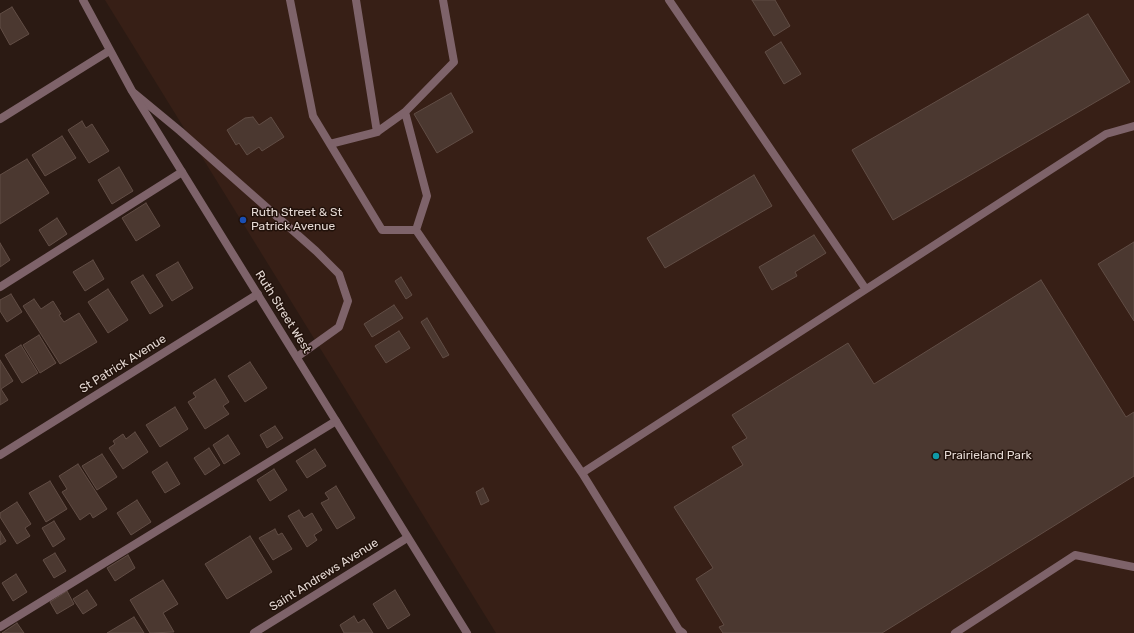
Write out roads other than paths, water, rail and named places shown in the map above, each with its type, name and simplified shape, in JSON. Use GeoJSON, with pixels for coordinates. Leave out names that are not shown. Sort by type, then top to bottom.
{"type":"FeatureCollection","features":[{"type":"Feature","properties":{"kind":"street","name":"Ruth Street West"},"geometry":{"type":"LineString","coordinates":[[83,0],[109,51],[132,91],[467,633]]}},
{"type":"Feature","properties":{"kind":"street"},"geometry":{"type":"LineString","coordinates":[[290,0],[313,116],[382,230],[416,230]]}},
{"type":"Feature","properties":{"kind":"street"},"geometry":{"type":"LineString","coordinates":[[356,0],[377,132]]}},
{"type":"Feature","properties":{"kind":"street"},"geometry":{"type":"LineString","coordinates":[[330,144],[377,132],[405,112],[454,62],[443,0]]}},
{"type":"Feature","properties":{"kind":"street"},"geometry":{"type":"LineString","coordinates":[[669,0],[865,288]]}},
{"type":"Feature","properties":{"kind":"street"},"geometry":{"type":"LineString","coordinates":[[0,119],[109,51]]}},
{"type":"Feature","properties":{"kind":"street"},"geometry":{"type":"LineString","coordinates":[[132,91],[269,209],[316,251],[339,274],[348,301],[339,327],[297,357]]}},
{"type":"Feature","properties":{"kind":"street"},"geometry":{"type":"LineString","coordinates":[[405,112],[427,196],[416,230]]}},
{"type":"Feature","properties":{"kind":"street"},"geometry":{"type":"LineString","coordinates":[[582,473],[865,288],[1106,134],[1134,126]]}},
{"type":"Feature","properties":{"kind":"street"},"geometry":{"type":"LineString","coordinates":[[0,288],[182,172]]}},
{"type":"Feature","properties":{"kind":"street"},"geometry":{"type":"LineString","coordinates":[[416,230],[582,473],[680,632]]}},
{"type":"Feature","properties":{"kind":"street","name":"St Patrick Avenue"},"geometry":{"type":"LineString","coordinates":[[0,454],[258,294]]}},
{"type":"Feature","properties":{"kind":"street"},"geometry":{"type":"LineString","coordinates":[[0,627],[336,421]]}},
{"type":"Feature","properties":{"kind":"street","name":"Saint Andrews Avenue"},"geometry":{"type":"LineString","coordinates":[[254,633],[407,538]]}},
{"type":"Feature","properties":{"kind":"street"},"geometry":{"type":"LineString","coordinates":[[956,633],[1075,555],[1134,567]]}},
{"type":"Feature","properties":{"kind":"place","name":"Ruth Street & St Patrick Avenue"},"geometry":{"type":"Point","coordinates":[243,220]}},
{"type":"Feature","properties":{"kind":"place","name":"Prairieland Park"},"geometry":{"type":"Point","coordinates":[936,456]}}]}
